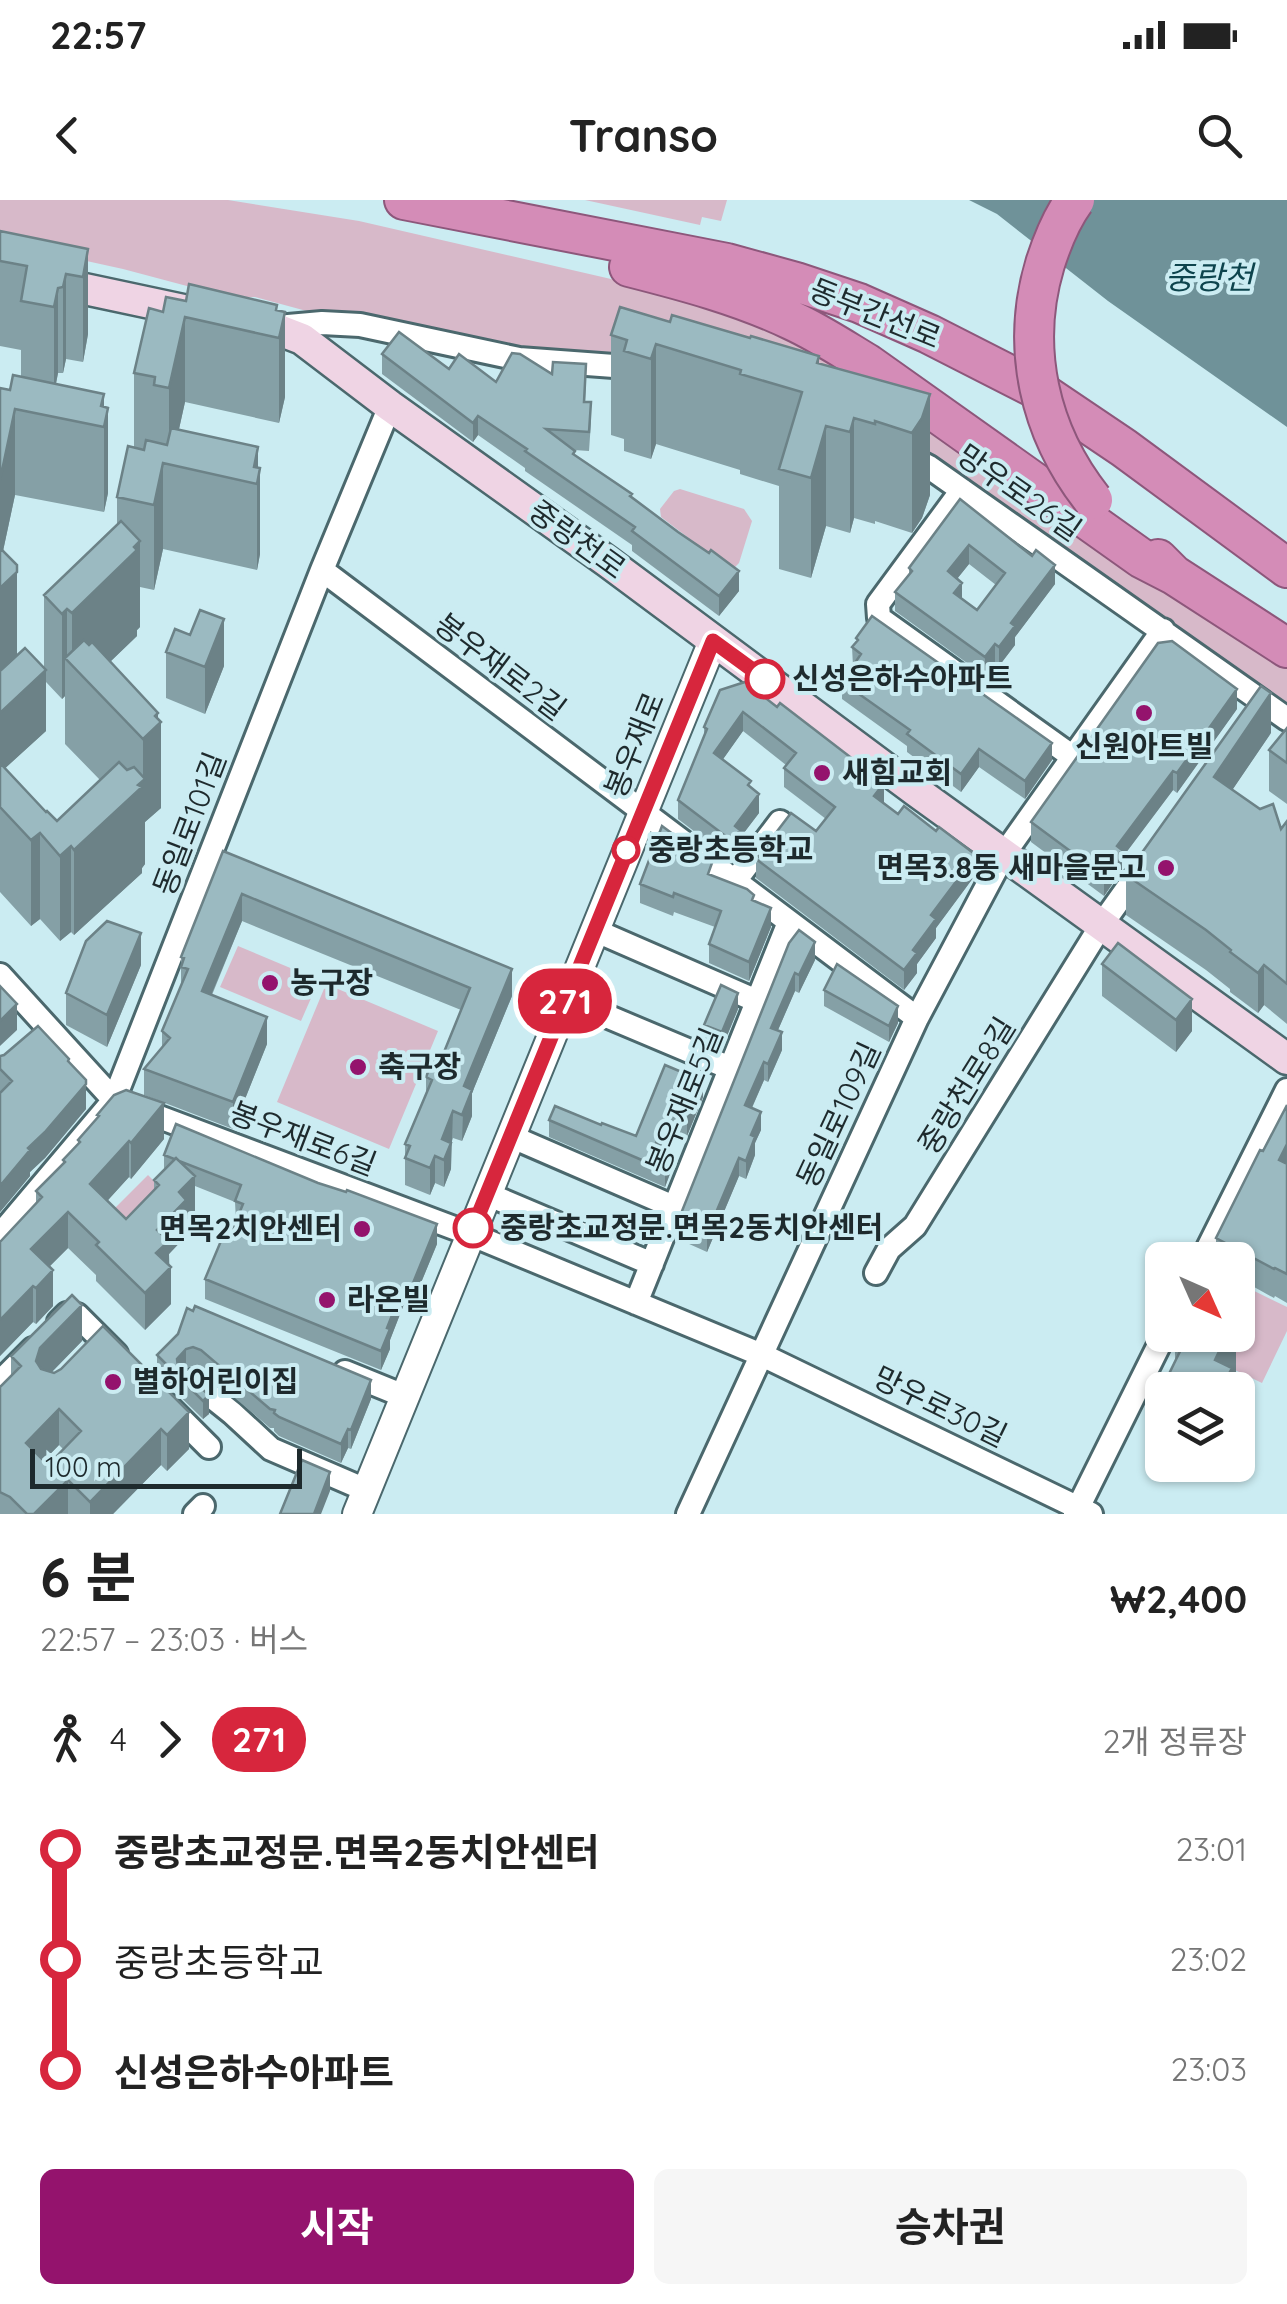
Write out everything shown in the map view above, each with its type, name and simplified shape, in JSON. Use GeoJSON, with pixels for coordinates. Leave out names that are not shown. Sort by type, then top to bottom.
{"type":"FeatureCollection","features":[{"type":"Feature","properties":{"kind":"highway","name":"동부간선로"},"geometry":{"type":"LineString","coordinates":[[404,200],[727,263],[860,303],[1034,388],[1124,448],[1287,568]]}},
{"type":"Feature","properties":{"kind":"highway"},"geometry":{"type":"LineString","coordinates":[[1074,200],[1056,235],[1040,282],[1033,335],[1034,363],[1045,415],[1068,466],[1092,500],[1174,575]]}},
{"type":"Feature","properties":{"kind":"highway"},"geometry":{"type":"LineString","coordinates":[[470,214],[584,257],[711,290],[794,322],[868,364],[1141,558],[1287,648]]}},
{"type":"Feature","properties":{"kind":"main road","name":"중랑천로"},"geometry":{"type":"LineString","coordinates":[[0,272],[270,328],[302,340],[1287,1059]]}},
{"type":"Feature","properties":{"kind":"street"},"geometry":{"type":"LineString","coordinates":[[270,328],[360,325],[518,359],[614,366],[666,377]]}},
{"type":"Feature","properties":{"kind":"street","name":"동일로101길"},"geometry":{"type":"LineString","coordinates":[[0,1235],[114,1100],[390,406]]}},
{"type":"Feature","properties":{"kind":"street","name":"망우로26길"},"geometry":{"type":"LineString","coordinates":[[881,444],[922,463],[1163,630],[1256,709],[1287,719]]}},
{"type":"Feature","properties":{"kind":"street"},"geometry":{"type":"LineString","coordinates":[[962,490],[878,604],[878,618],[1072,757]]}},
{"type":"Feature","properties":{"kind":"street","name":"봉우재로2길"},"geometry":{"type":"LineString","coordinates":[[322,570],[917,1018]]}},
{"type":"Feature","properties":{"kind":"street","name":"동일로109길"},"geometry":{"type":"LineString","coordinates":[[688,1514],[917,1018],[1004,854],[1163,630]]}},
{"type":"Feature","properties":{"kind":"street","name":"봉우재로"},"geometry":{"type":"LineString","coordinates":[[361,1502],[713,641]]}},
{"type":"Feature","properties":{"kind":"street"},"geometry":{"type":"LineString","coordinates":[[735,882],[780,822]]}},
{"type":"Feature","properties":{"kind":"street"},"geometry":{"type":"LineString","coordinates":[[1102,924],[1159,844]]}},
{"type":"Feature","properties":{"kind":"street","name":"봉우재로5길"},"geometry":{"type":"LineString","coordinates":[[636,1303],[789,922]]}},
{"type":"Feature","properties":{"kind":"street","name":"중랑천로8길"},"geometry":{"type":"LineString","coordinates":[[876,1273],[888,1249],[915,1226],[1102,924]]}},
{"type":"Feature","properties":{"kind":"street"},"geometry":{"type":"LineString","coordinates":[[594,930],[757,1001]]}},
{"type":"Feature","properties":{"kind":"street"},"geometry":{"type":"LineString","coordinates":[[0,976],[39,1029],[114,1100]]}},
{"type":"Feature","properties":{"kind":"street"},"geometry":{"type":"LineString","coordinates":[[566,999],[730,1068]]}},
{"type":"Feature","properties":{"kind":"street"},"geometry":{"type":"LineString","coordinates":[[1211,1242],[1287,1090]]}},
{"type":"Feature","properties":{"kind":"street","name":"봉우재로6길"},"geometry":{"type":"LineString","coordinates":[[114,1100],[470,1234]]}},
{"type":"Feature","properties":{"kind":"street"},"geometry":{"type":"LineString","coordinates":[[510,1136],[674,1207]]}},
{"type":"Feature","properties":{"kind":"street"},"geometry":{"type":"LineString","coordinates":[[487,1194],[652,1264]]}},
{"type":"Feature","properties":{"kind":"street"},"geometry":{"type":"LineString","coordinates":[[470,1234],[762,1355]]}},
{"type":"Feature","properties":{"kind":"street"},"geometry":{"type":"LineString","coordinates":[[0,1382],[67,1314],[77,1314],[97,1348],[130,1368]]}},
{"type":"Feature","properties":{"kind":"street"},"geometry":{"type":"LineString","coordinates":[[1082,1512],[1156,1352]]}},
{"type":"Feature","properties":{"kind":"street","name":"망우로30길"},"geometry":{"type":"LineString","coordinates":[[762,1355],[1082,1512]]}},
{"type":"Feature","properties":{"kind":"street"},"geometry":{"type":"LineString","coordinates":[[316,1360],[404,1396]]}},
{"type":"Feature","properties":{"kind":"street"},"geometry":{"type":"LineString","coordinates":[[192,1382],[271,1450],[361,1502]]}},
{"type":"Feature","properties":{"kind":"street"},"geometry":{"type":"LineString","coordinates":[[156,1394],[209,1447]]}},
{"type":"Feature","properties":{"kind":"shaded area"},"geometry":{"type":"Polygon","coordinates":[[[0,200],[228,200],[359,221],[728,306],[777,325],[1287,659],[1287,706],[928,458],[515,351],[325,316],[255,297],[232,298],[0,242],[0,200]]]}},
{"type":"Feature","properties":{"kind":"shaded area"},"geometry":{"type":"Polygon","coordinates":[[[585,200],[727,200],[721,221],[702,217],[700,225],[585,200]]]}},
{"type":"Feature","properties":{"kind":"shaded area"},"geometry":{"type":"Polygon","coordinates":[[[680,489],[744,509],[752,521],[734,568],[724,565],[661,517],[660,509],[680,489]]]}},
{"type":"Feature","properties":{"kind":"shaded area","name":"농구장"},"geometry":{"type":"Polygon","coordinates":[[[238,946],[319,980],[301,1021],[220,987],[238,946]]]}},
{"type":"Feature","properties":{"kind":"shaded area","name":"축구장"},"geometry":{"type":"Polygon","coordinates":[[[326,984],[438,1031],[389,1149],[277,1102],[326,984]]]}},
{"type":"Feature","properties":{"kind":"shaded area"},"geometry":{"type":"Polygon","coordinates":[[[148,1175],[168,1195],[131,1231],[111,1212],[148,1175]]]}},
{"type":"Feature","properties":{"kind":"shaded area"},"geometry":{"type":"Polygon","coordinates":[[[1255,1291],[1287,1307],[1287,1331],[1262,1383],[1255,1380],[1255,1372],[1239,1372],[1198,1352],[1255,1352],[1255,1291]]]}},
{"type":"Feature","properties":{"kind":"water","name":"중랑천"},"geometry":{"type":"Polygon","coordinates":[[[969,200],[1287,200],[1287,427],[1108,301],[997,214],[969,200]]]}},
{"type":"Feature","properties":{"kind":"building"},"geometry":{"type":"Polygon","coordinates":[[[0,231],[88,249],[83,277],[66,274],[54,307],[21,301],[27,266],[0,261],[0,231]]]}},
{"type":"Feature","properties":{"kind":"building"},"geometry":{"type":"Polygon","coordinates":[[[189,284],[277,305],[276,310],[285,312],[279,338],[185,317],[169,388],[154,385],[155,377],[134,373],[149,308],[163,312],[166,297],[186,301],[189,284]]]}},
{"type":"Feature","properties":{"kind":"building"},"geometry":{"type":"Polygon","coordinates":[[[620,307],[670,322],[672,315],[751,336],[819,356],[817,363],[930,394],[912,433],[854,418],[850,432],[826,426],[811,478],[779,469],[802,392],[656,344],[651,359],[624,351],[627,340],[611,335],[620,307]]]}},
{"type":"Feature","properties":{"kind":"building"},"geometry":{"type":"Polygon","coordinates":[[[399,332],[449,369],[459,354],[496,382],[512,353],[552,374],[553,362],[586,364],[584,402],[591,402],[589,432],[546,429],[575,451],[573,454],[632,494],[678,532],[739,571],[719,596],[632,531],[635,527],[527,449],[478,416],[473,423],[382,354],[399,332]]]}},
{"type":"Feature","properties":{"kind":"building"},"geometry":{"type":"Polygon","coordinates":[[[13,375],[104,394],[101,406],[108,408],[104,427],[15,409],[0,480],[0,388],[10,390],[13,375]]]}},
{"type":"Feature","properties":{"kind":"building"},"geometry":{"type":"Polygon","coordinates":[[[171,428],[258,447],[254,467],[260,468],[257,484],[163,463],[154,505],[117,497],[128,446],[144,450],[146,440],[167,445],[171,428]]]}},
{"type":"Feature","properties":{"kind":"building"},"geometry":{"type":"Polygon","coordinates":[[[960,499],[1032,556],[1036,550],[1055,565],[1011,623],[1015,626],[999,647],[995,644],[985,657],[895,592],[912,571],[909,568],[960,499]],[[969,545],[948,571],[962,583],[954,593],[977,610],[1005,573],[969,545]]]}},
{"type":"Feature","properties":{"kind":"building"},"geometry":{"type":"Polygon","coordinates":[[[121,521],[140,541],[134,547],[137,550],[72,613],[67,609],[62,614],[44,595],[121,521]]]}},
{"type":"Feature","properties":{"kind":"building"},"geometry":{"type":"Polygon","coordinates":[[[0,548],[17,565],[17,572],[0,588],[0,548]]]}},
{"type":"Feature","properties":{"kind":"building"},"geometry":{"type":"Polygon","coordinates":[[[200,610],[224,619],[205,667],[166,652],[175,629],[190,635],[200,610]]]}},
{"type":"Feature","properties":{"kind":"building"},"geometry":{"type":"Polygon","coordinates":[[[872,616],[1052,743],[1025,781],[979,749],[961,774],[907,734],[910,730],[842,682],[861,654],[852,647],[872,616]]]}},
{"type":"Feature","properties":{"kind":"building"},"geometry":{"type":"Polygon","coordinates":[[[84,640],[89,645],[92,642],[158,713],[155,716],[161,722],[143,739],[65,658],[84,640]]]}},
{"type":"Feature","properties":{"kind":"building"},"geometry":{"type":"Polygon","coordinates":[[[1172,641],[1237,689],[1177,773],[1173,771],[1117,846],[1122,850],[1104,876],[1031,822],[1158,643],[1172,641]]]}},
{"type":"Feature","properties":{"kind":"building"},"geometry":{"type":"Polygon","coordinates":[[[25,648],[46,670],[0,713],[0,671],[25,648]]]}},
{"type":"Feature","properties":{"kind":"building"},"geometry":{"type":"Polygon","coordinates":[[[745,682],[777,707],[780,703],[884,783],[874,796],[898,814],[904,806],[976,855],[931,915],[936,919],[913,950],[917,953],[904,970],[756,859],[791,813],[816,831],[835,807],[784,768],[796,753],[743,712],[714,753],[751,781],[748,785],[759,794],[735,826],[740,830],[732,841],[678,800],[720,690],[745,682]]]}},
{"type":"Feature","properties":{"kind":"building"},"geometry":{"type":"Polygon","coordinates":[[[1261,686],[1271,693],[1214,777],[1260,809],[1273,804],[1281,829],[1287,821],[1287,984],[1264,965],[1258,973],[1206,930],[1126,875],[1261,686]]]}},
{"type":"Feature","properties":{"kind":"building"},"geometry":{"type":"Polygon","coordinates":[[[1287,728],[1287,763],[1269,750],[1287,728]]]}},
{"type":"Feature","properties":{"kind":"building"},"geometry":{"type":"Polygon","coordinates":[[[119,762],[127,770],[134,767],[145,779],[138,785],[142,787],[74,850],[71,846],[60,856],[40,833],[31,840],[0,807],[0,763],[57,821],[119,762]]]}},
{"type":"Feature","properties":{"kind":"building"},"geometry":{"type":"Polygon","coordinates":[[[662,826],[712,863],[708,874],[747,889],[754,895],[752,900],[771,908],[749,962],[709,944],[721,911],[640,884],[662,826]]]}},
{"type":"Feature","properties":{"kind":"building"},"geometry":{"type":"Polygon","coordinates":[[[223,851],[512,969],[464,1086],[472,1090],[462,1115],[453,1111],[442,1139],[451,1143],[444,1160],[435,1156],[430,1168],[405,1158],[410,1146],[405,1144],[432,1080],[426,1077],[433,1060],[440,1062],[470,988],[242,894],[202,991],[267,1017],[233,1102],[144,1069],[170,1038],[162,1031],[188,969],[181,967],[181,957],[223,851]]]}},
{"type":"Feature","properties":{"kind":"building"},"geometry":{"type":"Polygon","coordinates":[[[107,921],[141,933],[107,1015],[66,993],[86,941],[107,921]]]}},
{"type":"Feature","properties":{"kind":"building"},"geometry":{"type":"Polygon","coordinates":[[[799,930],[815,942],[799,975],[795,973],[771,1028],[782,1032],[745,1105],[761,1112],[751,1135],[755,1137],[746,1161],[739,1158],[707,1234],[678,1221],[789,943],[799,930]]]}},
{"type":"Feature","properties":{"kind":"building"},"geometry":{"type":"Polygon","coordinates":[[[1118,943],[1192,999],[1176,1020],[1102,964],[1118,943]]]}},
{"type":"Feature","properties":{"kind":"building"},"geometry":{"type":"Polygon","coordinates":[[[837,964],[898,1006],[889,1026],[824,990],[837,964]]]}},
{"type":"Feature","properties":{"kind":"building"},"geometry":{"type":"Polygon","coordinates":[[[721,985],[738,993],[722,1032],[704,1025],[721,985]]]}},
{"type":"Feature","properties":{"kind":"building"},"geometry":{"type":"Polygon","coordinates":[[[0,986],[17,1004],[0,1021],[0,986]]]}},
{"type":"Feature","properties":{"kind":"building"},"geometry":{"type":"Polygon","coordinates":[[[38,1026],[86,1084],[28,1148],[0,1186],[0,1093],[12,1081],[0,1069],[0,1056],[38,1026]]]}},
{"type":"Feature","properties":{"kind":"building"},"geometry":{"type":"Polygon","coordinates":[[[665,1065],[703,1081],[687,1120],[668,1114],[654,1148],[671,1155],[665,1170],[549,1120],[555,1106],[636,1136],[665,1065]]]}},
{"type":"Feature","properties":{"kind":"building"},"geometry":{"type":"Polygon","coordinates":[[[126,1090],[164,1103],[90,1184],[126,1219],[159,1185],[154,1180],[176,1158],[195,1176],[179,1192],[186,1200],[157,1230],[169,1241],[156,1253],[171,1267],[145,1293],[68,1212],[31,1249],[53,1270],[0,1320],[0,1242],[42,1197],[36,1191],[65,1162],[97,1115],[114,1095],[126,1090]]]}},
{"type":"Feature","properties":{"kind":"building"},"geometry":{"type":"Polygon","coordinates":[[[1287,1105],[1287,1144],[1279,1160],[1287,1164],[1287,1274],[1255,1259],[1255,1242],[1223,1242],[1216,1238],[1260,1150],[1263,1151],[1287,1105]]]}},
{"type":"Feature","properties":{"kind":"building"},"geometry":{"type":"Polygon","coordinates":[[[176,1124],[318,1183],[437,1224],[411,1288],[404,1285],[381,1351],[205,1279],[226,1229],[232,1231],[243,1204],[235,1201],[241,1185],[164,1155],[176,1124]]]}},
{"type":"Feature","properties":{"kind":"building"},"geometry":{"type":"Polygon","coordinates":[[[72,1295],[82,1305],[40,1348],[36,1361],[41,1369],[54,1373],[61,1369],[103,1326],[189,1412],[167,1435],[161,1429],[90,1502],[68,1480],[34,1514],[27,1514],[0,1492],[0,1387],[21,1366],[11,1356],[72,1295]],[[59,1409],[26,1443],[48,1465],[81,1431],[59,1409]]]}},
{"type":"Feature","properties":{"kind":"building"},"geometry":{"type":"Polygon","coordinates":[[[195,1306],[371,1380],[351,1430],[348,1429],[341,1444],[279,1417],[193,1347],[177,1359],[178,1368],[209,1395],[203,1401],[157,1355],[178,1334],[187,1308],[193,1311],[195,1306]]]}},
{"type":"Feature","properties":{"kind":"building"},"geometry":{"type":"Polygon","coordinates":[[[1180,1352],[1219,1352],[1215,1360],[1232,1368],[1230,1372],[1170,1372],[1180,1352]]]}},
{"type":"Feature","properties":{"kind":"building"},"geometry":{"type":"Polygon","coordinates":[[[302,1460],[330,1472],[314,1514],[280,1514],[302,1460]]]}},
{"type":"Feature","properties":{"kind":"bus line","name":"271"},"geometry":{"type":"LineString","coordinates":[[473,1228],[713,641],[765,679]]}},
{"type":"Feature","properties":{"kind":"place","name":"신성은하수아파트"},"geometry":{"type":"Point","coordinates":[765,679]}},
{"type":"Feature","properties":{"kind":"place","name":"신원아트빌"},"geometry":{"type":"Point","coordinates":[1144,713]}},
{"type":"Feature","properties":{"kind":"place","name":"새힘교회"},"geometry":{"type":"Point","coordinates":[822,773]}},
{"type":"Feature","properties":{"kind":"place","name":"중랑초등학교"},"geometry":{"type":"Point","coordinates":[626,850]}},
{"type":"Feature","properties":{"kind":"place","name":"면목3.8동 새마을문고"},"geometry":{"type":"Point","coordinates":[1166,868]}},
{"type":"Feature","properties":{"kind":"place","name":"농구장"},"geometry":{"type":"Point","coordinates":[270,983]}},
{"type":"Feature","properties":{"kind":"place","name":"축구장"},"geometry":{"type":"Point","coordinates":[358,1067]}},
{"type":"Feature","properties":{"kind":"place","name":"중랑초교정문.면목2동치안센터"},"geometry":{"type":"Point","coordinates":[473,1228]}},
{"type":"Feature","properties":{"kind":"place","name":"면목2치안센터"},"geometry":{"type":"Point","coordinates":[362,1229]}},
{"type":"Feature","properties":{"kind":"place","name":"라온빌"},"geometry":{"type":"Point","coordinates":[327,1300]}},
{"type":"Feature","properties":{"kind":"place","name":"별하어린이집"},"geometry":{"type":"Point","coordinates":[113,1382]}}]}
